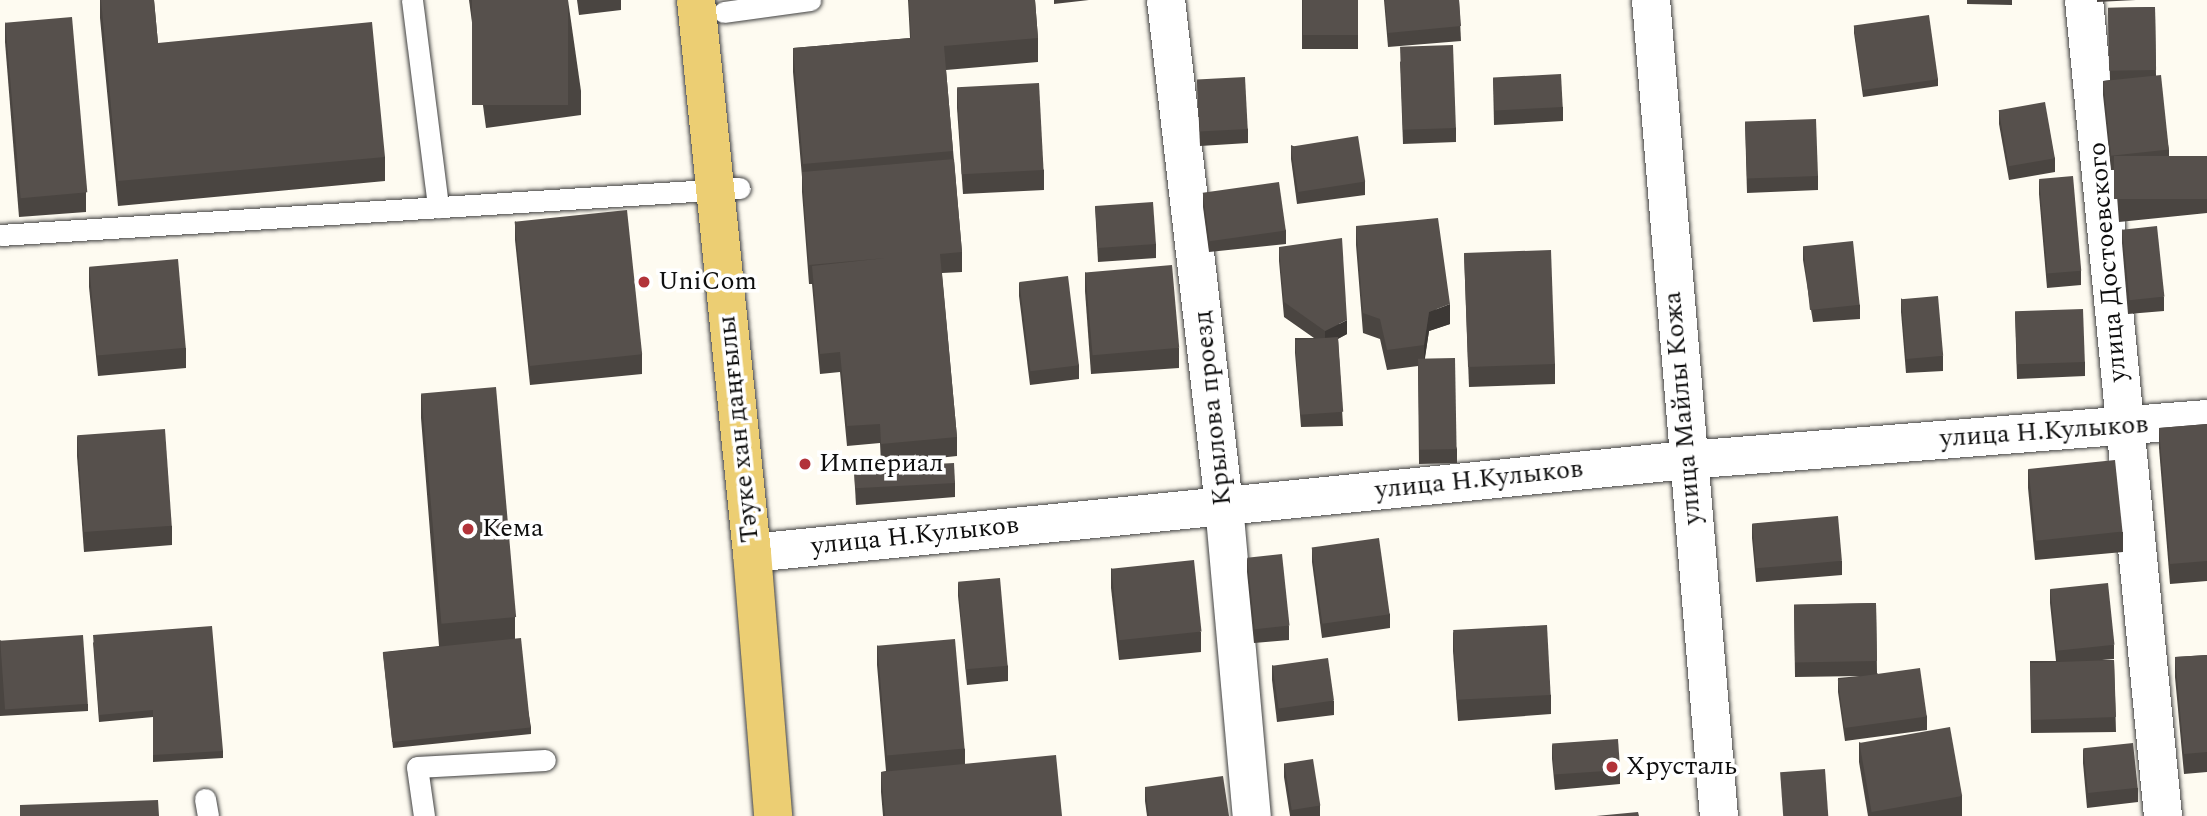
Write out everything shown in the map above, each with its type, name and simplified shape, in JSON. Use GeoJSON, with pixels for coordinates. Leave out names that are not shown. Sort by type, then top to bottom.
{"type":"FeatureCollection","features":[{"type":"Feature","properties":{"kind":"main road","name":"Тәуке хан даңғылы"},"geometry":{"type":"LineString","coordinates":[[714,4],[727,189],[763,552],[800,816]]}},
{"type":"Feature","properties":{"kind":"main road","name":"Тәуке хан даңғылы"},"geometry":{"type":"LineString","coordinates":[[763,552],[773,816]]}},
{"type":"Feature","properties":{"kind":"street","name":"Крылова проезд"},"geometry":{"type":"LineString","coordinates":[[1166,0],[1224,505],[1252,816]]}},
{"type":"Feature","properties":{"kind":"street","name":"улица Майлы Кожа"},"geometry":{"type":"LineString","coordinates":[[1651,0],[1686,460],[1719,816]]}},
{"type":"Feature","properties":{"kind":"street","name":"улица Достоевского"},"geometry":{"type":"LineString","coordinates":[[2084,0],[2123,425],[2163,816]]}},
{"type":"Feature","properties":{"kind":"street","name":"улица Н.Кулыков"},"geometry":{"type":"LineString","coordinates":[[763,552],[1686,460],[2207,419]]}},
{"type":"Feature","properties":{"kind":"lane"},"geometry":{"type":"LineString","coordinates":[[412,0],[438,207]]}},
{"type":"Feature","properties":{"kind":"lane"},"geometry":{"type":"LineString","coordinates":[[714,4],[810,0]]}},
{"type":"Feature","properties":{"kind":"lane"},"geometry":{"type":"LineString","coordinates":[[0,236],[727,189]]}},
{"type":"Feature","properties":{"kind":"lane"},"geometry":{"type":"LineString","coordinates":[[425,816],[417,767],[545,761]]}},
{"type":"Feature","properties":{"kind":"building"},"geometry":{"type":"Polygon","coordinates":[[[101,0],[154,0],[158,43],[372,22],[385,157],[118,181],[101,0]]]}},
{"type":"Feature","properties":{"kind":"building"},"geometry":{"type":"Polygon","coordinates":[[[472,0],[568,0],[568,105],[472,105],[472,0]]]}},
{"type":"Feature","properties":{"kind":"building"},"geometry":{"type":"Polygon","coordinates":[[[909,0],[1035,0],[1038,38],[944,46],[953,151],[803,164],[793,48],[911,38],[909,0]]]}},
{"type":"Feature","properties":{"kind":"building"},"geometry":{"type":"Polygon","coordinates":[[[1303,0],[1358,0],[1358,35],[1303,35],[1303,0]]]}},
{"type":"Feature","properties":{"kind":"building"},"geometry":{"type":"Polygon","coordinates":[[[1385,0],[1459,0],[1461,26],[1388,33],[1385,0]]]}},
{"type":"Feature","properties":{"kind":"building"},"geometry":{"type":"Polygon","coordinates":[[[2155,7],[2156,70],[2109,71],[2108,8],[2155,7]]]}},
{"type":"Feature","properties":{"kind":"building"},"geometry":{"type":"Polygon","coordinates":[[[1929,15],[1938,79],[1863,90],[1854,26],[1929,15]]]}},
{"type":"Feature","properties":{"kind":"building"},"geometry":{"type":"Polygon","coordinates":[[[72,17],[87,192],[21,198],[5,23],[72,17]]]}},
{"type":"Feature","properties":{"kind":"building"},"geometry":{"type":"Polygon","coordinates":[[[1453,45],[1456,128],[1403,130],[1400,47],[1453,45]]]}},
{"type":"Feature","properties":{"kind":"building"},"geometry":{"type":"Polygon","coordinates":[[[1561,74],[1563,107],[1495,111],[1493,78],[1561,74]]]}},
{"type":"Feature","properties":{"kind":"building"},"geometry":{"type":"Polygon","coordinates":[[[2161,75],[2169,150],[2111,156],[2103,81],[2161,75]]]}},
{"type":"Feature","properties":{"kind":"building"},"geometry":{"type":"Polygon","coordinates":[[[1245,77],[1248,129],[1200,131],[1197,80],[1245,77]]]}},
{"type":"Feature","properties":{"kind":"building"},"geometry":{"type":"Polygon","coordinates":[[[1039,83],[1044,170],[962,174],[957,87],[1039,83]]]}},
{"type":"Feature","properties":{"kind":"building"},"geometry":{"type":"Polygon","coordinates":[[[2045,102],[2055,158],[2009,166],[1999,110],[2045,102]]]}},
{"type":"Feature","properties":{"kind":"building"},"geometry":{"type":"Polygon","coordinates":[[[1816,119],[1818,176],[1747,178],[1745,121],[1816,119]]]}},
{"type":"Feature","properties":{"kind":"building"},"geometry":{"type":"Polygon","coordinates":[[[1358,136],[1365,181],[1298,192],[1291,147],[1358,136]]]}},
{"type":"Feature","properties":{"kind":"building"},"geometry":{"type":"Polygon","coordinates":[[[2114,156],[2207,156],[2207,199],[2114,199],[2114,156]]]}},
{"type":"Feature","properties":{"kind":"building"},"geometry":{"type":"Polygon","coordinates":[[[954,159],[962,252],[940,254],[957,437],[881,444],[880,424],[847,426],[840,352],[820,354],[812,266],[886,258],[809,265],[802,172],[954,159]]]}},
{"type":"Feature","properties":{"kind":"building"},"geometry":{"type":"Polygon","coordinates":[[[2073,176],[2081,271],[2047,274],[2039,179],[2073,176]]]}},
{"type":"Feature","properties":{"kind":"building"},"geometry":{"type":"Polygon","coordinates":[[[1279,182],[1286,231],[1210,241],[1203,193],[1279,182]]]}},
{"type":"Feature","properties":{"kind":"building"},"geometry":{"type":"Polygon","coordinates":[[[1153,202],[1156,244],[1098,248],[1095,206],[1153,202]]]}},
{"type":"Feature","properties":{"kind":"building"},"geometry":{"type":"Polygon","coordinates":[[[627,210],[642,354],[530,366],[515,222],[627,210]]]}},
{"type":"Feature","properties":{"kind":"building"},"geometry":{"type":"Polygon","coordinates":[[[1438,218],[1450,304],[1429,312],[1424,345],[1387,350],[1380,319],[1363,313],[1356,226],[1438,218]]]}},
{"type":"Feature","properties":{"kind":"building"},"geometry":{"type":"Polygon","coordinates":[[[2157,226],[2164,297],[2130,300],[2122,230],[2157,226]]]}},
{"type":"Feature","properties":{"kind":"building"},"geometry":{"type":"Polygon","coordinates":[[[1342,238],[1347,320],[1325,331],[1284,302],[1279,247],[1342,238]]]}},
{"type":"Feature","properties":{"kind":"building"},"geometry":{"type":"Polygon","coordinates":[[[1853,241],[1860,305],[1810,310],[1803,246],[1853,241]]]}},
{"type":"Feature","properties":{"kind":"building"},"geometry":{"type":"Polygon","coordinates":[[[1551,250],[1555,364],[1468,367],[1464,253],[1551,250]]]}},
{"type":"Feature","properties":{"kind":"building"},"geometry":{"type":"Polygon","coordinates":[[[178,259],[186,348],[97,355],[89,267],[178,259]]]}},
{"type":"Feature","properties":{"kind":"building"},"geometry":{"type":"Polygon","coordinates":[[[1172,265],[1179,348],[1093,355],[1085,273],[1172,265]]]}},
{"type":"Feature","properties":{"kind":"building"},"geometry":{"type":"Polygon","coordinates":[[[1068,276],[1079,365],[1030,371],[1019,282],[1068,276]]]}},
{"type":"Feature","properties":{"kind":"building"},"geometry":{"type":"Polygon","coordinates":[[[1938,296],[1943,356],[1906,359],[1901,299],[1938,296]]]}},
{"type":"Feature","properties":{"kind":"building"},"geometry":{"type":"Polygon","coordinates":[[[2083,309],[2085,362],[2017,364],[2015,311],[2083,309]]]}},
{"type":"Feature","properties":{"kind":"building"},"geometry":{"type":"Polygon","coordinates":[[[1338,337],[1343,412],[1300,415],[1295,340],[1338,337]]]}},
{"type":"Feature","properties":{"kind":"building"},"geometry":{"type":"Polygon","coordinates":[[[1455,358],[1457,449],[1420,450],[1418,359],[1455,358]]]}},
{"type":"Feature","properties":{"kind":"building","name":"Кема"},"geometry":{"type":"Polygon","coordinates":[[[496,387],[516,617],[441,624],[421,394],[496,387]]]}},
{"type":"Feature","properties":{"kind":"building"},"geometry":{"type":"Polygon","coordinates":[[[2207,424],[2207,561],[2170,564],[2159,428],[2207,424]]]}},
{"type":"Feature","properties":{"kind":"building"},"geometry":{"type":"Polygon","coordinates":[[[165,429],[172,526],[84,532],[77,435],[165,429]]]}},
{"type":"Feature","properties":{"kind":"building"},"geometry":{"type":"Polygon","coordinates":[[[2115,460],[2123,532],[2036,541],[2028,469],[2115,460]]]}},
{"type":"Feature","properties":{"kind":"building"},"geometry":{"type":"Polygon","coordinates":[[[954,463],[955,483],[855,488],[854,468],[954,463]]]}},
{"type":"Feature","properties":{"kind":"building"},"geometry":{"type":"Polygon","coordinates":[[[1838,516],[1842,561],[1756,568],[1752,523],[1838,516]]]}},
{"type":"Feature","properties":{"kind":"building"},"geometry":{"type":"Polygon","coordinates":[[[1379,538],[1390,614],[1322,624],[1312,547],[1379,538]]]}},
{"type":"Feature","properties":{"kind":"building"},"geometry":{"type":"Polygon","coordinates":[[[1282,554],[1290,626],[1255,629],[1247,558],[1282,554]]]}},
{"type":"Feature","properties":{"kind":"building"},"geometry":{"type":"Polygon","coordinates":[[[1194,560],[1202,632],[1119,640],[1111,569],[1194,560]]]}},
{"type":"Feature","properties":{"kind":"building"},"geometry":{"type":"Polygon","coordinates":[[[1000,578],[1008,666],[966,669],[958,582],[1000,578]]]}},
{"type":"Feature","properties":{"kind":"building"},"geometry":{"type":"Polygon","coordinates":[[[2108,583],[2114,645],[2057,651],[2050,589],[2108,583]]]}},
{"type":"Feature","properties":{"kind":"building"},"geometry":{"type":"Polygon","coordinates":[[[1876,603],[1877,661],[1795,662],[1794,604],[1876,603]]]}},
{"type":"Feature","properties":{"kind":"building"},"geometry":{"type":"Polygon","coordinates":[[[1547,625],[1551,695],[1457,700],[1453,630],[1547,625]]]}},
{"type":"Feature","properties":{"kind":"building"},"geometry":{"type":"Polygon","coordinates":[[[212,626],[223,751],[153,755],[153,710],[99,715],[93,635],[212,626]]]}},
{"type":"Feature","properties":{"kind":"building"},"geometry":{"type":"Polygon","coordinates":[[[83,635],[88,704],[5,710],[0,641],[83,635]]]}},
{"type":"Feature","properties":{"kind":"building"},"geometry":{"type":"Polygon","coordinates":[[[521,638],[530,728],[392,742],[383,653],[521,638]]]}},
{"type":"Feature","properties":{"kind":"building"},"geometry":{"type":"Polygon","coordinates":[[[955,639],[965,749],[887,755],[877,646],[955,639]]]}},
{"type":"Feature","properties":{"kind":"building"},"geometry":{"type":"Polygon","coordinates":[[[2207,655],[2207,752],[2184,754],[2175,657],[2207,655]]]}},
{"type":"Feature","properties":{"kind":"building"},"geometry":{"type":"Polygon","coordinates":[[[1328,658],[1334,701],[1279,708],[1273,666],[1328,658]]]}},
{"type":"Feature","properties":{"kind":"building"},"geometry":{"type":"Polygon","coordinates":[[[2114,660],[2116,717],[2032,720],[2030,663],[2114,660]]]}},
{"type":"Feature","properties":{"kind":"building"},"geometry":{"type":"Polygon","coordinates":[[[1920,668],[1927,717],[1845,728],[1838,680],[1920,668]]]}},
{"type":"Feature","properties":{"kind":"building"},"geometry":{"type":"Polygon","coordinates":[[[1950,727],[1962,796],[1872,812],[1859,743],[1950,727]]]}},
{"type":"Feature","properties":{"kind":"building"},"geometry":{"type":"Polygon","coordinates":[[[1618,739],[1620,770],[1554,775],[1552,744],[1618,739]]]}},
{"type":"Feature","properties":{"kind":"building"},"geometry":{"type":"Polygon","coordinates":[[[2133,743],[2138,788],[2088,793],[2083,748],[2133,743]]]}},
{"type":"Feature","properties":{"kind":"building"},"geometry":{"type":"Polygon","coordinates":[[[1056,755],[1062,816],[885,816],[881,772],[1056,755]]]}},
{"type":"Feature","properties":{"kind":"building"},"geometry":{"type":"Polygon","coordinates":[[[1313,759],[1320,805],[1292,810],[1284,764],[1313,759]]]}},
{"type":"Feature","properties":{"kind":"building"},"geometry":{"type":"Polygon","coordinates":[[[1825,769],[1828,816],[1783,816],[1780,772],[1825,769]]]}},
{"type":"Feature","properties":{"kind":"building"},"geometry":{"type":"Polygon","coordinates":[[[1223,776],[1229,816],[1149,816],[1145,787],[1223,776]]]}},
{"type":"Feature","properties":{"kind":"building"},"geometry":{"type":"Polygon","coordinates":[[[158,800],[159,816],[20,816],[20,805],[158,800]]]}},
{"type":"Feature","properties":{"kind":"building"},"geometry":{"type":"Polygon","coordinates":[[[1638,812],[1639,816],[1596,816],[1638,812]]]}},
{"type":"Feature","properties":{"kind":"place","name":"UniCom"},"geometry":{"type":"Point","coordinates":[644,282]}},
{"type":"Feature","properties":{"kind":"place","name":"Империал"},"geometry":{"type":"Point","coordinates":[805,464]}},
{"type":"Feature","properties":{"kind":"place","name":"Кема"},"geometry":{"type":"Point","coordinates":[468,529]}},
{"type":"Feature","properties":{"kind":"place","name":"Хрусталь"},"geometry":{"type":"Point","coordinates":[1612,767]}}]}
